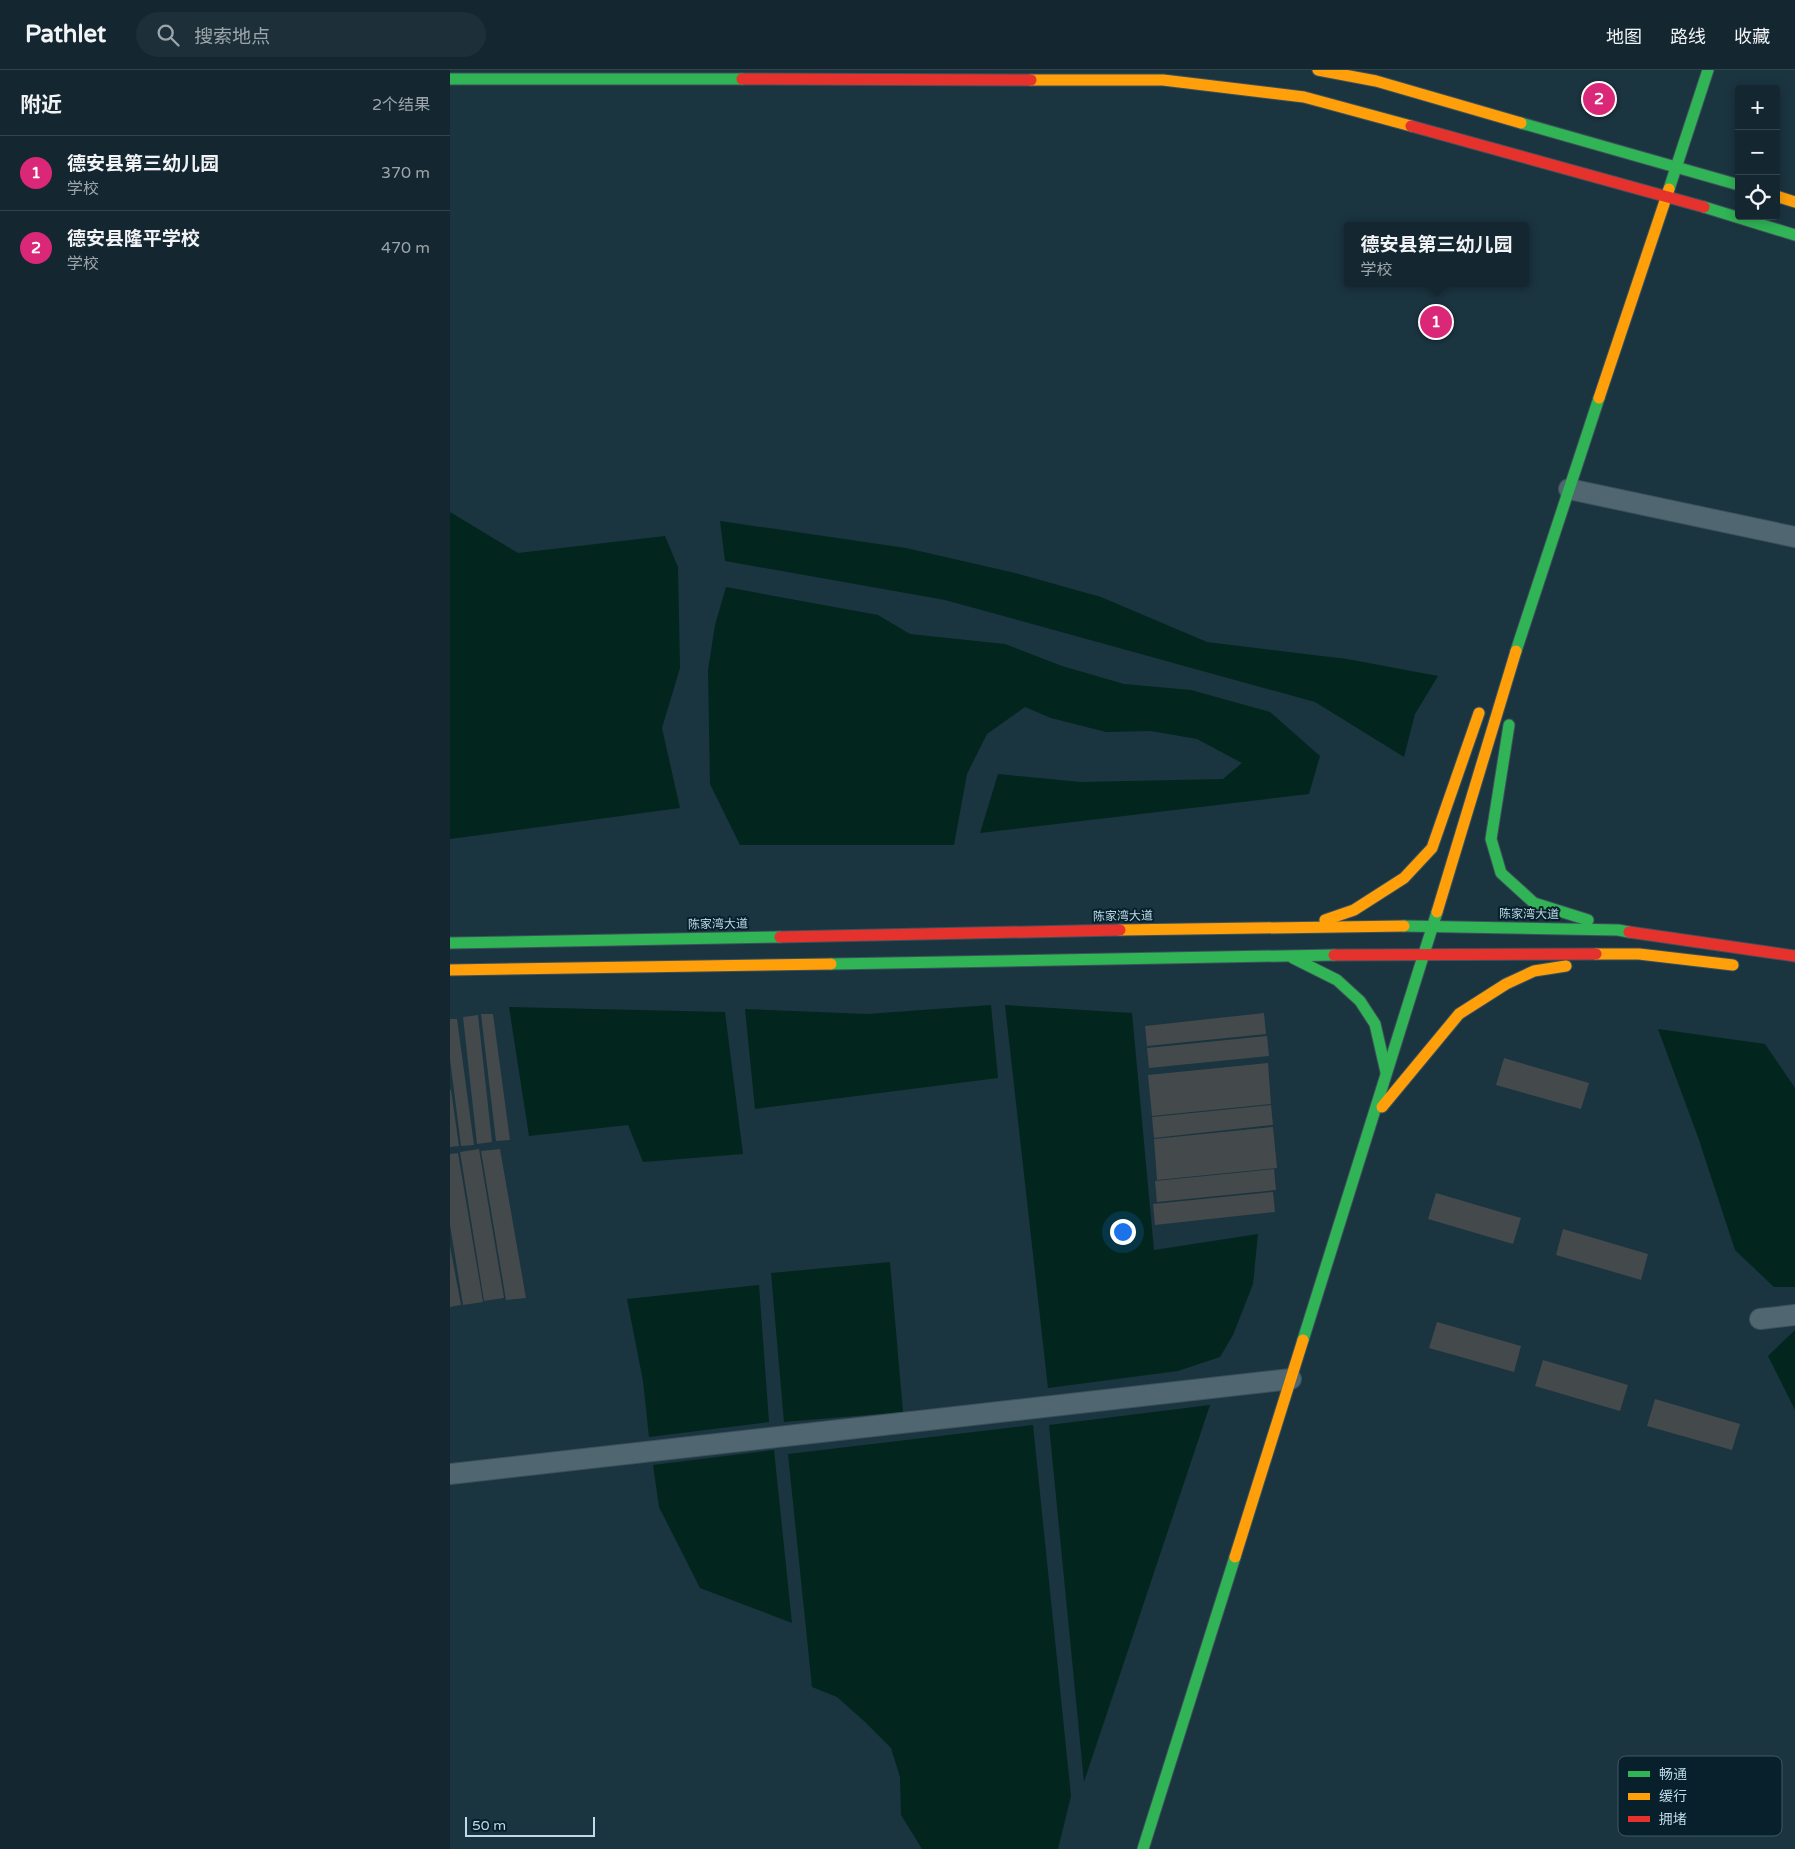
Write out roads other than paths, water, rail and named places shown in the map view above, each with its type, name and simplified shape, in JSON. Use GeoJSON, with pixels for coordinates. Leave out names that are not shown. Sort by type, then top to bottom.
{"type":"FeatureCollection","features":[{"type":"Feature","properties":{"kind":"main road"},"geometry":{"type":"LineString","coordinates":[[1318,70],[1376,81],[1735,184]]}},
{"type":"Feature","properties":{"kind":"main road"},"geometry":{"type":"LineString","coordinates":[[1143,1849],[1433,926],[1524,625],[1708,70]]}},
{"type":"Feature","properties":{"kind":"main road"},"geometry":{"type":"LineString","coordinates":[[450,79],[1163,80],[1304,97],[1666,196],[1795,235]]}},
{"type":"Feature","properties":{"kind":"main road"},"geometry":{"type":"LineString","coordinates":[[1780,197],[1795,202]]}},
{"type":"Feature","properties":{"kind":"main road"},"geometry":{"type":"LineString","coordinates":[[1495,677],[1524,625]]}},
{"type":"Feature","properties":{"kind":"main road"},"geometry":{"type":"LineString","coordinates":[[1524,625],[1491,839],[1501,873],[1534,903],[1618,930]]}},
{"type":"Feature","properties":{"kind":"main road"},"geometry":{"type":"LineString","coordinates":[[1307,926],[1354,910],[1404,878],[1432,848],[1482,703]]}},
{"type":"Feature","properties":{"kind":"main road","name":"陈家湾大道"},"geometry":{"type":"LineString","coordinates":[[450,942],[1307,926],[1433,926],[1618,930],[1795,956]]}},
{"type":"Feature","properties":{"kind":"main road"},"geometry":{"type":"LineString","coordinates":[[450,970],[1424,954],[1639,954],[1746,967]]}},
{"type":"Feature","properties":{"kind":"main road"},"geometry":{"type":"LineString","coordinates":[[1373,1118],[1459,1014],[1506,984],[1534,972],[1639,954]]}},
{"type":"Feature","properties":{"kind":"main road"},"geometry":{"type":"LineString","coordinates":[[1289,956],[1337,980],[1360,1002],[1375,1024],[1386,1074]]}},
{"type":"Feature","properties":{"kind":"street"},"geometry":{"type":"LineString","coordinates":[[1569,489],[1795,537]]}},
{"type":"Feature","properties":{"kind":"street"},"geometry":{"type":"LineString","coordinates":[[1760,1319],[1795,1315]]}},
{"type":"Feature","properties":{"kind":"street"},"geometry":{"type":"LineString","coordinates":[[450,1474],[1291,1379]]}},
{"type":"Feature","properties":{"kind":"place","name":"德安县隆平学校"},"geometry":{"type":"Point","coordinates":[1599,99]}},
{"type":"Feature","properties":{"kind":"place","name":"德安县第三幼儿园"},"geometry":{"type":"Point","coordinates":[1436,322]}}]}
